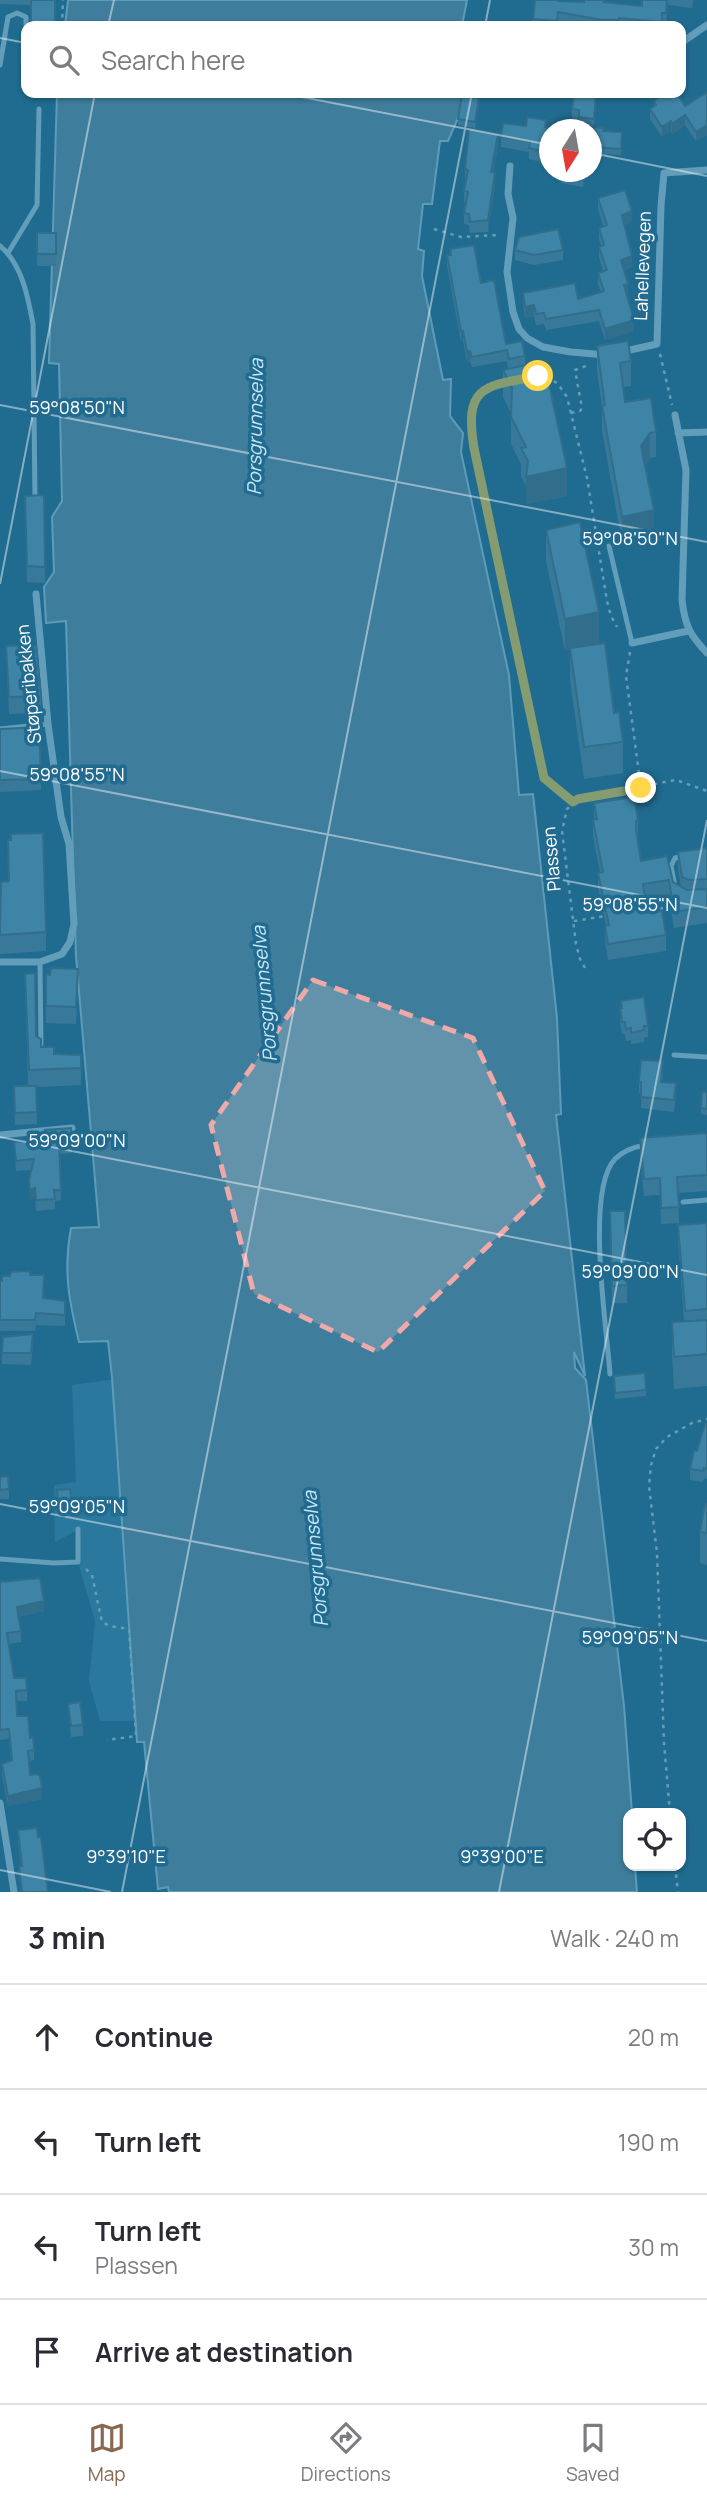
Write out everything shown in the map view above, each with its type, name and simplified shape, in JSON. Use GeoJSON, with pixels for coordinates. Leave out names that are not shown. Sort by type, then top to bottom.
{"type":"FeatureCollection","features":[{"type":"Feature","properties":{"kind":"street"},"geometry":{"type":"LineString","coordinates":[[686,40],[707,24]]}},
{"type":"Feature","properties":{"kind":"street","name":"Lahellevegen"},"geometry":{"type":"LineString","coordinates":[[510,166],[508,194],[513,218],[507,272],[513,312],[519,329],[527,338],[543,347],[591,355],[611,355],[657,344],[660,206],[664,173],[707,170]]}},
{"type":"Feature","properties":{"kind":"street"},"geometry":{"type":"LineString","coordinates":[[675,415],[686,470],[682,600],[688,631],[707,653]]}},
{"type":"Feature","properties":{"kind":"street"},"geometry":{"type":"LineString","coordinates":[[678,433],[707,432]]}},
{"type":"Feature","properties":{"kind":"street","name":"Støperibakken"},"geometry":{"type":"LineString","coordinates":[[36,594],[48,724],[61,817],[69,844],[74,924],[70,942],[62,954],[40,962]]}},
{"type":"Feature","properties":{"kind":"street"},"geometry":{"type":"LineString","coordinates":[[632,643],[688,631]]}},
{"type":"Feature","properties":{"kind":"street"},"geometry":{"type":"LineString","coordinates":[[0,962],[40,962]]}},
{"type":"Feature","properties":{"kind":"street"},"geometry":{"type":"LineString","coordinates":[[0,1135],[72,1128]]}},
{"type":"Feature","properties":{"kind":"street"},"geometry":{"type":"LineString","coordinates":[[0,1803],[14,1892]]}},
{"type":"Feature","properties":{"kind":"lane"},"geometry":{"type":"LineString","coordinates":[[0,65],[8,17],[17,13],[26,17],[26,21]]}},
{"type":"Feature","properties":{"kind":"lane"},"geometry":{"type":"LineString","coordinates":[[8,253],[37,205],[39,109]]}},
{"type":"Feature","properties":{"kind":"lane"},"geometry":{"type":"LineString","coordinates":[[0,246],[8,253],[28,295],[33,324],[35,502]]}},
{"type":"Feature","properties":{"kind":"lane"},"geometry":{"type":"LineString","coordinates":[[609,546],[632,643]]}},
{"type":"Feature","properties":{"kind":"lane"},"geometry":{"type":"LineString","coordinates":[[0,729],[48,724]]}},
{"type":"Feature","properties":{"kind":"lane"},"geometry":{"type":"LineString","coordinates":[[680,899],[676,895],[671,866],[675,858],[686,856]]}},
{"type":"Feature","properties":{"kind":"lane"},"geometry":{"type":"LineString","coordinates":[[40,962],[41,1051]]}},
{"type":"Feature","properties":{"kind":"lane"},"geometry":{"type":"LineString","coordinates":[[674,1055],[707,1057]]}},
{"type":"Feature","properties":{"kind":"lane"},"geometry":{"type":"LineString","coordinates":[[610,1374],[598,1226],[600,1198],[615,1159],[632,1148],[657,1143]]}},
{"type":"Feature","properties":{"kind":"lane"},"geometry":{"type":"LineString","coordinates":[[683,1202],[707,1200]]}},
{"type":"Feature","properties":{"kind":"lane"},"geometry":{"type":"LineString","coordinates":[[0,1559],[78,1562],[78,1529]]}},
{"type":"Feature","properties":{"kind":"path"},"geometry":{"type":"LineString","coordinates":[[62,21],[64,0]]}},
{"type":"Feature","properties":{"kind":"path"},"geometry":{"type":"LineString","coordinates":[[434,229],[461,237],[512,233]]}},
{"type":"Feature","properties":{"kind":"path"},"geometry":{"type":"LineString","coordinates":[[657,344],[675,415]]}},
{"type":"Feature","properties":{"kind":"path"},"geometry":{"type":"LineString","coordinates":[[571,413],[583,408],[577,368]]}},
{"type":"Feature","properties":{"kind":"path"},"geometry":{"type":"LineString","coordinates":[[545,376],[554,380],[565,391],[587,478],[607,601],[613,622],[632,643],[626,676],[641,788]]}},
{"type":"Feature","properties":{"kind":"path"},"geometry":{"type":"LineString","coordinates":[[513,382],[489,387],[481,393],[471,410],[471,430],[544,778],[573,802],[676,780],[707,791]]}},
{"type":"Feature","properties":{"kind":"path","name":"Plassen"},"geometry":{"type":"LineString","coordinates":[[573,802],[564,818],[562,831],[576,944],[585,968]]}},
{"type":"Feature","properties":{"kind":"path"},"geometry":{"type":"LineString","coordinates":[[636,912],[673,906],[680,899]]}},
{"type":"Feature","properties":{"kind":"path"},"geometry":{"type":"LineString","coordinates":[[574,921],[611,915]]}},
{"type":"Feature","properties":{"kind":"path"},"geometry":{"type":"LineString","coordinates":[[670,1808],[664,1743],[657,1553],[649,1486],[651,1465],[656,1449],[667,1437],[691,1423],[707,1419]]}},
{"type":"Feature","properties":{"kind":"path"},"geometry":{"type":"LineString","coordinates":[[78,1562],[92,1575],[102,1622],[129,1629],[136,1736],[107,1740]]}},
{"type":"Feature","properties":{"kind":"path"},"geometry":{"type":"LineString","coordinates":[[676,1871],[678,1892]]}},
{"type":"Feature","properties":{"kind":"highlighted area"},"geometry":{"type":"Polygon","coordinates":[[[313,980],[473,1038],[545,1191],[378,1352],[254,1294],[211,1125],[313,980]]]}},
{"type":"Feature","properties":{"kind":"shaded area"},"geometry":{"type":"Polygon","coordinates":[[[116,1379],[145,1721],[100,1721],[89,1681],[95,1621],[78,1562],[78,1530],[55,1542],[54,1485],[76,1482],[72,1385],[116,1379]]]}},
{"type":"Feature","properties":{"kind":"water"},"geometry":{"type":"Polygon","coordinates":[[[68,0],[467,0],[463,21],[66,21],[68,0]]]}},
{"type":"Feature","properties":{"kind":"water","name":"Porsgrunnselva"},"geometry":{"type":"Polygon","coordinates":[[[57,98],[462,98],[462,109],[448,141],[440,141],[432,204],[423,204],[418,249],[424,251],[422,276],[443,380],[451,379],[450,416],[463,433],[461,452],[509,675],[519,795],[533,794],[557,1018],[561,1114],[556,1115],[585,1376],[574,1352],[575,1368],[586,1380],[624,1706],[632,1808],[623,1808],[623,1871],[635,1871],[637,1892],[169,1892],[168,1887],[158,1889],[144,1742],[137,1742],[108,1341],[79,1342],[67,1272],[71,1228],[99,1227],[76,956],[66,621],[46,623],[44,587],[54,572],[52,517],[62,501],[59,364],[49,363],[57,98]]]}},
{"type":"Feature","properties":{"kind":"building"},"geometry":{"type":"Polygon","coordinates":[[[31,0],[55,0],[55,21],[31,21],[31,0]]]}},
{"type":"Feature","properties":{"kind":"building"},"geometry":{"type":"Polygon","coordinates":[[[535,0],[604,0],[642,6],[642,0],[667,0],[662,21],[619,18],[602,20],[558,12],[557,21],[533,19],[535,0]]]}},
{"type":"Feature","properties":{"kind":"building"},"geometry":{"type":"Polygon","coordinates":[[[707,92],[707,125],[696,132],[685,115],[662,127],[650,109],[656,105],[654,101],[658,98],[680,98],[685,106],[707,92]]]}},
{"type":"Feature","properties":{"kind":"building"},"geometry":{"type":"Polygon","coordinates":[[[462,98],[479,98],[475,122],[458,119],[462,98]]]}},
{"type":"Feature","properties":{"kind":"building"},"geometry":{"type":"Polygon","coordinates":[[[573,98],[596,98],[594,119],[579,117],[579,110],[572,109],[573,98]]]}},
{"type":"Feature","properties":{"kind":"building"},"geometry":{"type":"Polygon","coordinates":[[[527,117],[540,119],[539,150],[529,148],[530,142],[501,137],[503,123],[526,126],[527,117]]]}},
{"type":"Feature","properties":{"kind":"building"},"geometry":{"type":"Polygon","coordinates":[[[469,128],[498,134],[491,172],[495,173],[488,220],[470,222],[469,214],[464,213],[468,192],[464,191],[468,170],[465,169],[469,128]]]}},
{"type":"Feature","properties":{"kind":"building"},"geometry":{"type":"Polygon","coordinates":[[[602,128],[603,131],[622,132],[621,149],[602,148],[602,128]]]}},
{"type":"Feature","properties":{"kind":"building"},"geometry":{"type":"Polygon","coordinates":[[[625,190],[632,211],[622,215],[632,256],[621,260],[628,284],[624,285],[634,320],[605,329],[599,310],[546,319],[544,313],[536,314],[534,305],[525,307],[523,293],[575,283],[578,299],[604,291],[598,273],[607,270],[599,247],[604,245],[599,228],[607,225],[598,198],[625,190]]]}},
{"type":"Feature","properties":{"kind":"building"},"geometry":{"type":"Polygon","coordinates":[[[558,229],[563,250],[534,255],[515,250],[519,237],[558,229]]]}},
{"type":"Feature","properties":{"kind":"building"},"geometry":{"type":"Polygon","coordinates":[[[37,233],[56,233],[56,254],[37,254],[37,233]]]}},
{"type":"Feature","properties":{"kind":"building"},"geometry":{"type":"Polygon","coordinates":[[[474,245],[481,283],[494,280],[506,344],[522,341],[525,356],[509,359],[507,350],[472,357],[470,351],[467,352],[447,255],[451,255],[450,249],[474,245]]]}},
{"type":"Feature","properties":{"kind":"building"},"geometry":{"type":"Polygon","coordinates":[[[628,341],[631,361],[620,363],[625,402],[651,398],[656,432],[650,433],[641,446],[654,510],[622,517],[602,406],[605,405],[597,346],[628,341]]]}},
{"type":"Feature","properties":{"kind":"building"},"geometry":{"type":"Polygon","coordinates":[[[544,361],[567,468],[526,477],[528,461],[521,448],[526,447],[511,417],[512,388],[503,370],[544,361]]]}},
{"type":"Feature","properties":{"kind":"building"},"geometry":{"type":"Polygon","coordinates":[[[44,495],[45,567],[27,566],[25,496],[44,495]]]}},
{"type":"Feature","properties":{"kind":"building"},"geometry":{"type":"Polygon","coordinates":[[[580,522],[599,612],[565,619],[546,530],[580,522]]]}},
{"type":"Feature","properties":{"kind":"building"},"geometry":{"type":"Polygon","coordinates":[[[605,643],[614,713],[619,712],[623,742],[584,747],[570,648],[605,643]]]}},
{"type":"Feature","properties":{"kind":"building"},"geometry":{"type":"Polygon","coordinates":[[[36,645],[41,696],[9,697],[6,646],[36,645]]]}},
{"type":"Feature","properties":{"kind":"building"},"geometry":{"type":"Polygon","coordinates":[[[39,727],[41,779],[0,780],[0,729],[39,727]]]}},
{"type":"Feature","properties":{"kind":"building"},"geometry":{"type":"Polygon","coordinates":[[[634,797],[641,861],[667,856],[673,882],[687,890],[707,889],[707,907],[674,912],[669,880],[643,884],[647,913],[662,911],[666,935],[608,944],[605,926],[609,925],[598,873],[603,872],[593,820],[597,819],[594,803],[634,797]]]}},
{"type":"Feature","properties":{"kind":"building"},"geometry":{"type":"Polygon","coordinates":[[[43,833],[46,932],[0,935],[1,882],[9,881],[8,840],[11,840],[11,834],[43,833]]]}},
{"type":"Feature","properties":{"kind":"building"},"geometry":{"type":"Polygon","coordinates":[[[707,848],[707,879],[689,880],[682,877],[678,852],[707,848]]]}},
{"type":"Feature","properties":{"kind":"building"},"geometry":{"type":"Polygon","coordinates":[[[51,968],[78,969],[76,1007],[46,1006],[46,974],[50,975],[51,968]]]}},
{"type":"Feature","properties":{"kind":"building"},"geometry":{"type":"Polygon","coordinates":[[[35,973],[36,1036],[41,1039],[41,1047],[54,1047],[54,1054],[81,1055],[81,1068],[29,1070],[25,974],[35,973]]]}},
{"type":"Feature","properties":{"kind":"building"},"geometry":{"type":"Polygon","coordinates":[[[644,997],[648,1026],[644,1026],[644,1030],[631,1033],[631,1028],[626,1029],[625,1022],[622,1022],[621,1001],[644,997]]]}},
{"type":"Feature","properties":{"kind":"building"},"geometry":{"type":"Polygon","coordinates":[[[641,1060],[663,1061],[661,1082],[676,1083],[674,1100],[641,1097],[641,1060]]]}},
{"type":"Feature","properties":{"kind":"building"},"geometry":{"type":"Polygon","coordinates":[[[14,1086],[36,1086],[37,1112],[15,1113],[14,1086]]]}},
{"type":"Feature","properties":{"kind":"building"},"geometry":{"type":"Polygon","coordinates":[[[702,1092],[707,1092],[707,1109],[701,1108],[702,1092]]]}},
{"type":"Feature","properties":{"kind":"building"},"geometry":{"type":"Polygon","coordinates":[[[71,1128],[72,1143],[59,1143],[61,1190],[54,1190],[55,1199],[36,1200],[35,1188],[30,1190],[29,1180],[34,1159],[16,1161],[14,1142],[46,1140],[45,1130],[71,1128]]]}},
{"type":"Feature","properties":{"kind":"building"},"geometry":{"type":"Polygon","coordinates":[[[707,1133],[707,1175],[677,1177],[679,1207],[661,1208],[660,1178],[644,1179],[640,1138],[707,1133]]]}},
{"type":"Feature","properties":{"kind":"building"},"geometry":{"type":"Polygon","coordinates":[[[610,1211],[625,1211],[627,1285],[612,1286],[610,1211]]]}},
{"type":"Feature","properties":{"kind":"building"},"geometry":{"type":"Polygon","coordinates":[[[707,1223],[707,1309],[685,1311],[678,1225],[707,1223]]]}},
{"type":"Feature","properties":{"kind":"building"},"geometry":{"type":"Polygon","coordinates":[[[30,1271],[30,1275],[44,1275],[43,1298],[65,1301],[65,1315],[36,1313],[35,1320],[0,1320],[2,1276],[10,1276],[11,1272],[30,1271]]]}},
{"type":"Feature","properties":{"kind":"building"},"geometry":{"type":"Polygon","coordinates":[[[707,1320],[707,1354],[674,1357],[672,1322],[707,1320]]]}},
{"type":"Feature","properties":{"kind":"building"},"geometry":{"type":"Polygon","coordinates":[[[33,1334],[31,1353],[2,1353],[3,1337],[33,1334]]]}},
{"type":"Feature","properties":{"kind":"building"},"geometry":{"type":"Polygon","coordinates":[[[645,1373],[646,1390],[615,1393],[614,1376],[645,1373]]]}},
{"type":"Feature","properties":{"kind":"building"},"geometry":{"type":"Polygon","coordinates":[[[705,1424],[707,1469],[690,1469],[694,1450],[697,1451],[705,1424]]]}},
{"type":"Feature","properties":{"kind":"building"},"geometry":{"type":"Polygon","coordinates":[[[8,1476],[9,1489],[0,1490],[0,1477],[8,1476]]]}},
{"type":"Feature","properties":{"kind":"building"},"geometry":{"type":"Polygon","coordinates":[[[70,1489],[72,1507],[59,1508],[57,1490],[70,1489]]]}},
{"type":"Feature","properties":{"kind":"building"},"geometry":{"type":"Polygon","coordinates":[[[707,1504],[707,1533],[700,1532],[707,1504]]]}},
{"type":"Feature","properties":{"kind":"building"},"geometry":{"type":"Polygon","coordinates":[[[40,1578],[44,1601],[17,1607],[21,1631],[7,1633],[14,1678],[26,1678],[27,1690],[16,1691],[17,1716],[28,1716],[30,1738],[33,1737],[34,1750],[28,1751],[30,1775],[40,1776],[42,1788],[8,1796],[2,1764],[12,1760],[9,1729],[0,1730],[0,1582],[40,1578]]]}},
{"type":"Feature","properties":{"kind":"building"},"geometry":{"type":"Polygon","coordinates":[[[80,1702],[83,1725],[71,1726],[68,1704],[80,1702]]]}},
{"type":"Feature","properties":{"kind":"building"},"geometry":{"type":"Polygon","coordinates":[[[37,1828],[38,1837],[41,1837],[48,1892],[22,1892],[18,1830],[37,1828]]]}},
{"type":"Feature","properties":{"kind":"route"},"geometry":{"type":"LineString","coordinates":[[538,376],[489,387],[476,399],[470,417],[474,448],[544,778],[573,802],[641,788]]}}]}
